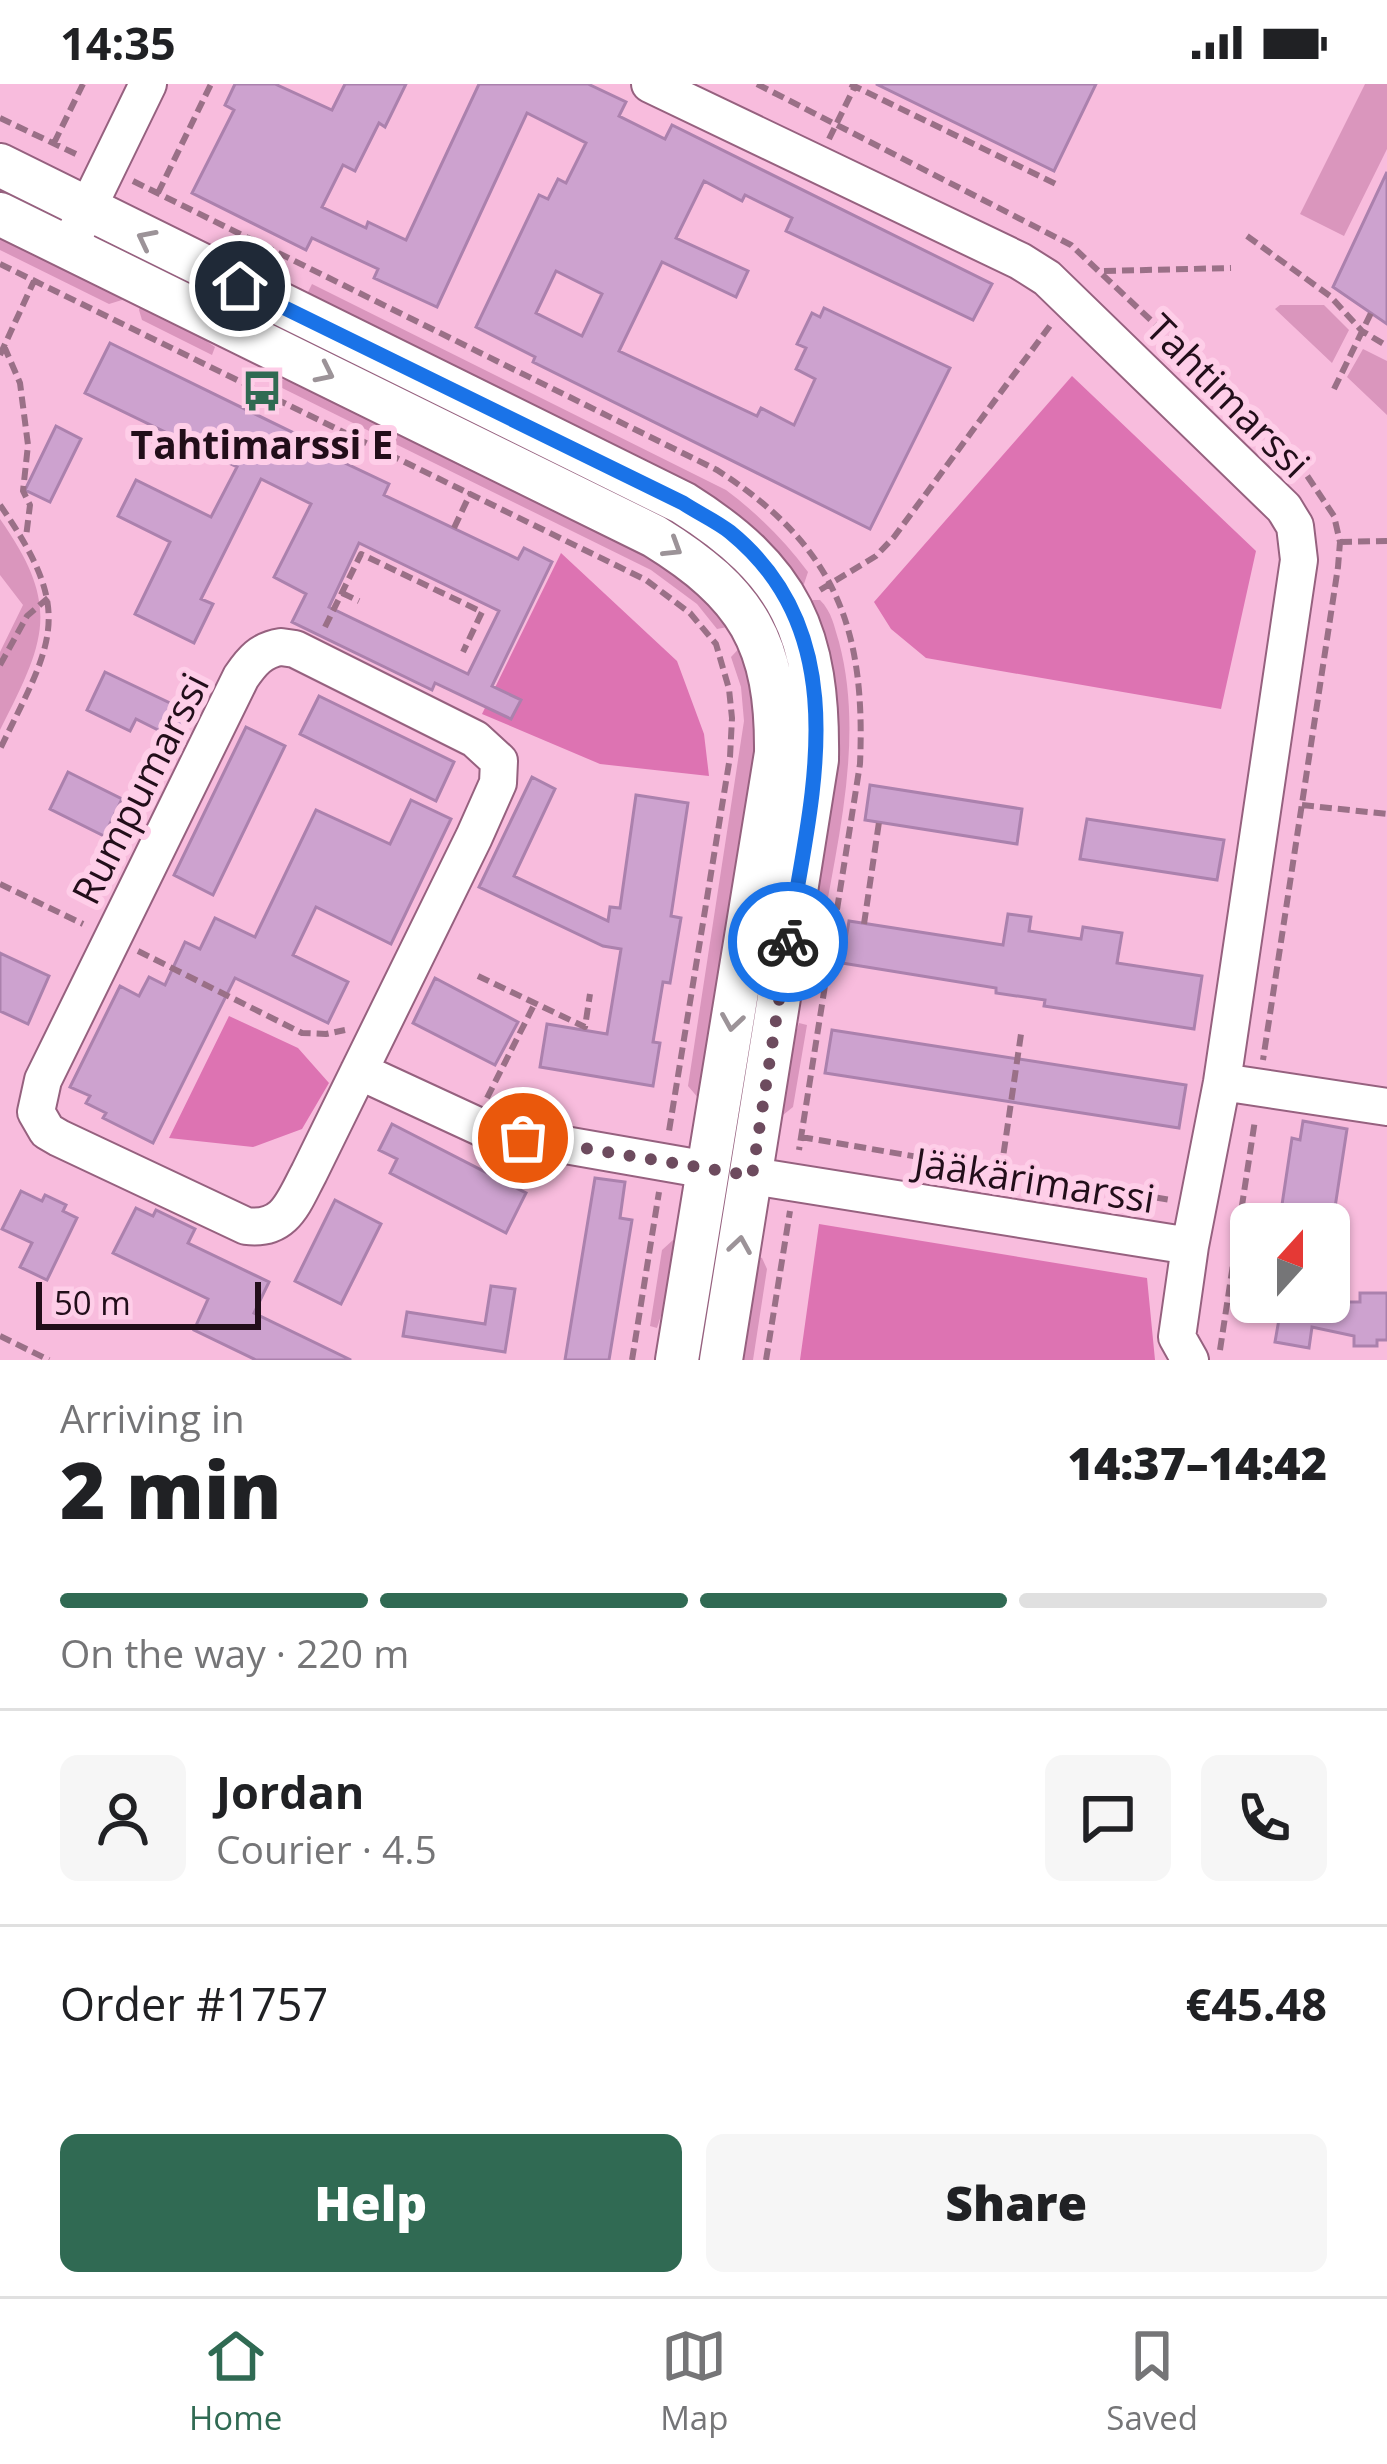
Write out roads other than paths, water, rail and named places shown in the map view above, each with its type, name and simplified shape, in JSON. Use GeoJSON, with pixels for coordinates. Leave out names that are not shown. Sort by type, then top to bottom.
{"type":"FeatureCollection","features":[{"type":"Feature","properties":{"kind":"street"},"geometry":{"type":"LineString","coordinates":[[69,248],[148,84]]}},
{"type":"Feature","properties":{"kind":"street","name":"Tahtimarssi"},"geometry":{"type":"LineString","coordinates":[[650,84],[1020,261],[1073,300],[1284,508],[1299,542],[1222,1082],[1190,1246]]}},
{"type":"Feature","properties":{"kind":"street"},"geometry":{"type":"LineString","coordinates":[[0,166],[683,503],[730,532],[766,570],[805,639],[818,708],[817,760],[721,1360]]}},
{"type":"Feature","properties":{"kind":"street"},"geometry":{"type":"LineString","coordinates":[[0,214],[654,536],[698,563],[730,592],[752,626],[772,680],[776,753],[677,1360]]}},
{"type":"Feature","properties":{"kind":"street","name":"Rumpumarssi"},"geometry":{"type":"LineString","coordinates":[[281,647],[310,657],[475,740],[499,761],[493,796],[359,1071],[290,1209],[273,1226],[246,1226],[59,1138],[38,1121],[38,1097],[111,938],[253,660],[268,649],[281,647]]}},
{"type":"Feature","properties":{"kind":"street"},"geometry":{"type":"LineString","coordinates":[[359,1071],[491,1132],[752,1176]]}},
{"type":"Feature","properties":{"kind":"street"},"geometry":{"type":"LineString","coordinates":[[1222,1082],[1387,1107]]}},
{"type":"Feature","properties":{"kind":"street","name":"Jääkärimarssi"},"geometry":{"type":"LineString","coordinates":[[752,1176],[1190,1246],[1178,1336],[1190,1360]]}},
{"type":"Feature","properties":{"kind":"place","name":"Tahtimarssi E"},"geometry":{"type":"Point","coordinates":[262,391]}}]}
